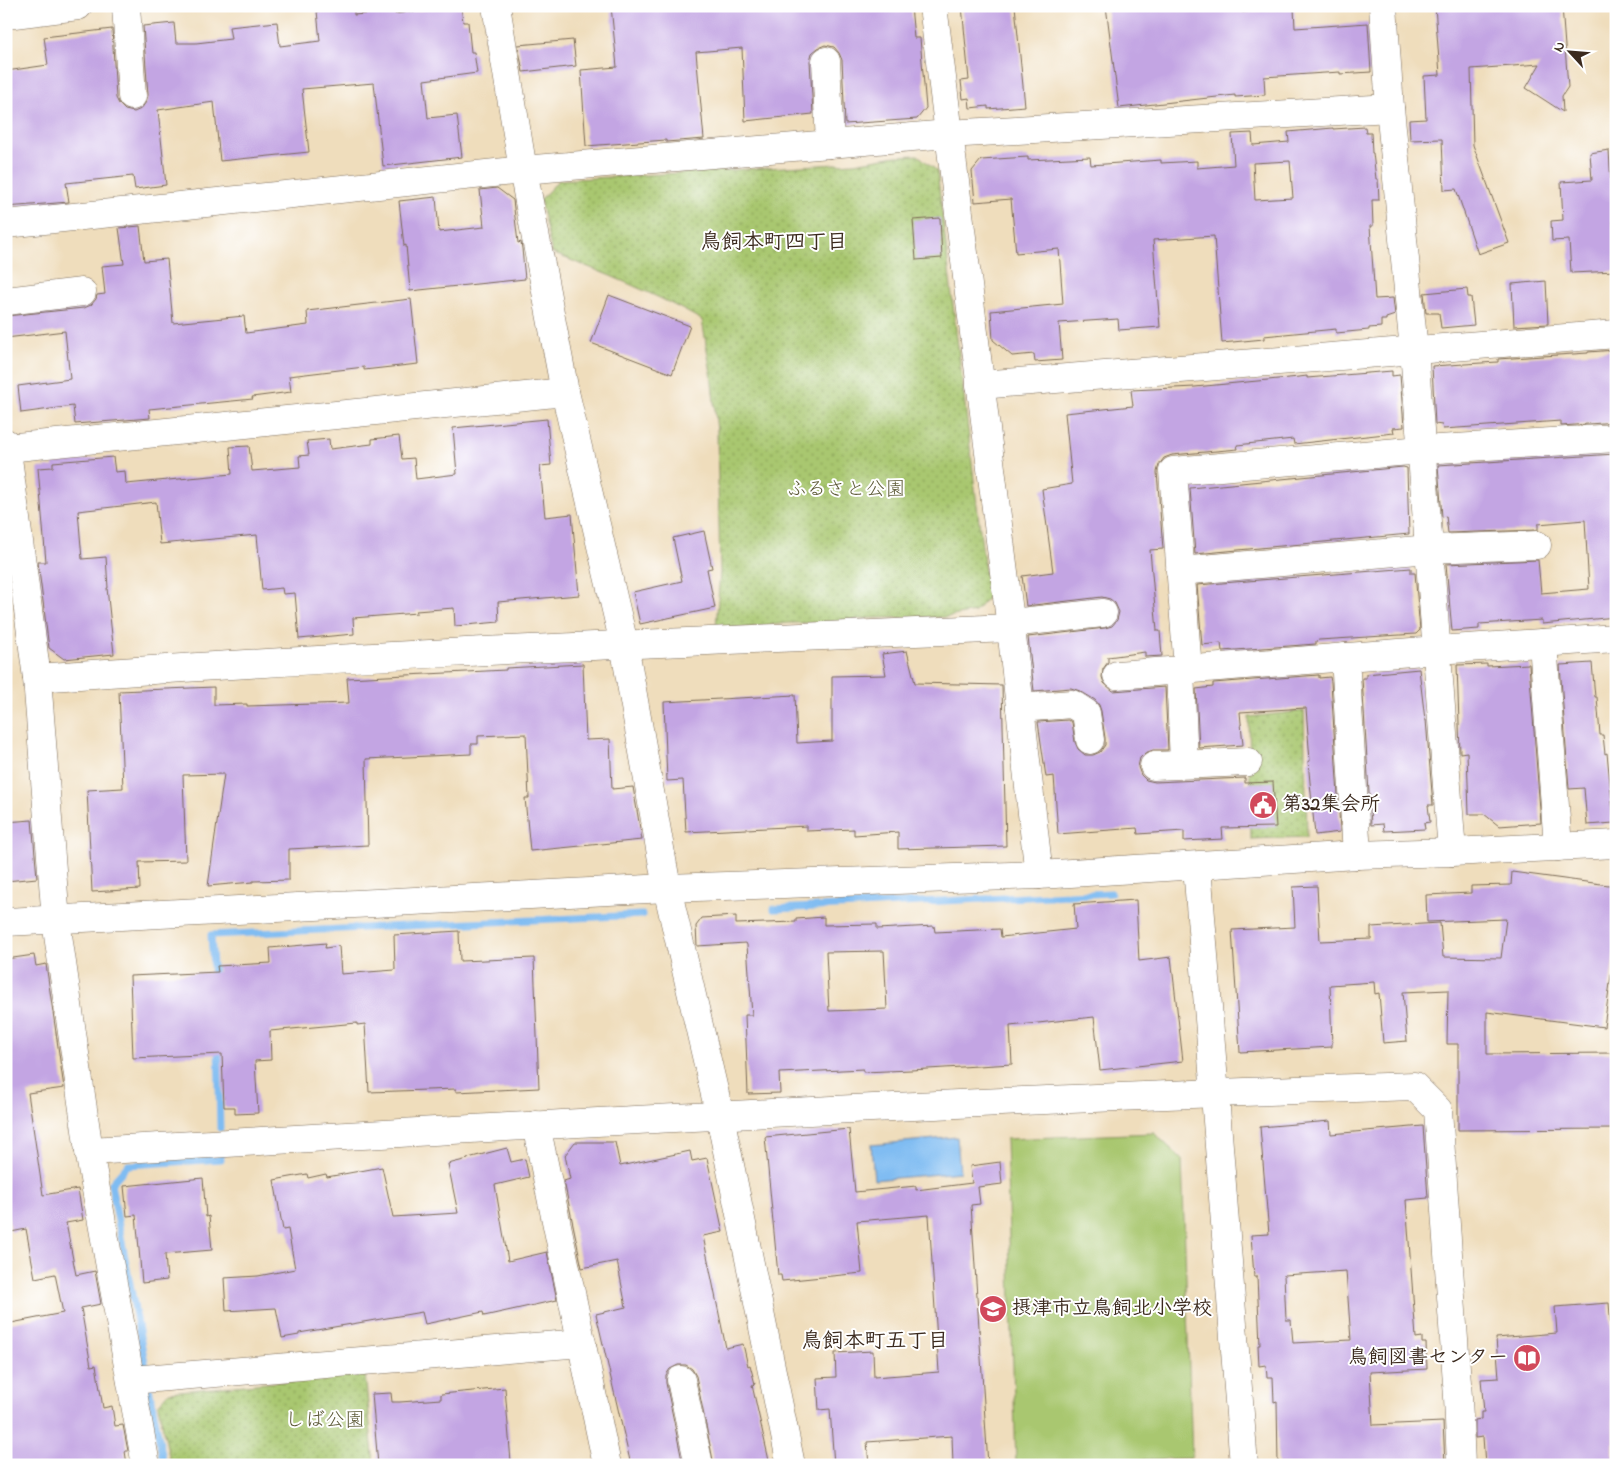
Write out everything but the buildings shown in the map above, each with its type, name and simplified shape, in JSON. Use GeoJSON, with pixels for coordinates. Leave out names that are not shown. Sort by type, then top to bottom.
{"type":"FeatureCollection","features":[{"type":"Feature","properties":{"kind":"street"},"geometry":{"type":"LineString","coordinates":[[6,15],[78,6]]}},
{"type":"Feature","properties":{"kind":"street"},"geometry":{"type":"LineString","coordinates":[[126,6],[132,96]]}},
{"type":"Feature","properties":{"kind":"street"},"geometry":{"type":"LineString","coordinates":[[496,6],[523,170],[565,392],[624,644],[668,888],[720,1116],[791,1465]]}},
{"type":"Feature","properties":{"kind":"street"},"geometry":{"type":"LineString","coordinates":[[933,6],[1011,625],[1039,875]]}},
{"type":"Feature","properties":{"kind":"street"},"geometry":{"type":"LineString","coordinates":[[1383,6],[1390,108],[1414,350],[1452,852]]}},
{"type":"Feature","properties":{"kind":"street"},"geometry":{"type":"LineString","coordinates":[[826,61],[830,144]]}},
{"type":"Feature","properties":{"kind":"street"},"geometry":{"type":"LineString","coordinates":[[6,224],[523,170],[948,134],[1390,108]]}},
{"type":"Feature","properties":{"kind":"street"},"geometry":{"type":"LineString","coordinates":[[6,301],[82,292]]}},
{"type":"Feature","properties":{"kind":"street"},"geometry":{"type":"LineString","coordinates":[[980,385],[1616,334]]}},
{"type":"Feature","properties":{"kind":"street"},"geometry":{"type":"LineString","coordinates":[[7,448],[565,392]]}},
{"type":"Feature","properties":{"kind":"street"},"geometry":{"type":"LineString","coordinates":[[1184,764],[1184,670],[1180,571],[1172,471],[1422,450],[1616,438]]}},
{"type":"Feature","properties":{"kind":"street"},"geometry":{"type":"LineString","coordinates":[[6,443],[37,678],[56,921],[89,1151],[146,1465]]}},
{"type":"Feature","properties":{"kind":"street"},"geometry":{"type":"LineString","coordinates":[[1180,571],[1429,550],[1537,545]]}},
{"type":"Feature","properties":{"kind":"street"},"geometry":{"type":"LineString","coordinates":[[37,678],[216,665],[1011,625],[1103,613]]}},
{"type":"Feature","properties":{"kind":"street"},"geometry":{"type":"LineString","coordinates":[[1117,675],[1616,638]]}},
{"type":"Feature","properties":{"kind":"street"},"geometry":{"type":"LineString","coordinates":[[1543,643],[1558,847]]}},
{"type":"Feature","properties":{"kind":"street"},"geometry":{"type":"LineString","coordinates":[[1345,657],[1357,855]]}},
{"type":"Feature","properties":{"kind":"street"},"geometry":{"type":"LineString","coordinates":[[1020,708],[1072,704],[1086,713],[1090,740]]}},
{"type":"Feature","properties":{"kind":"street"},"geometry":{"type":"LineString","coordinates":[[1154,766],[1248,762]]}},
{"type":"Feature","properties":{"kind":"street"},"geometry":{"type":"LineString","coordinates":[[6,922],[56,921],[668,888],[1039,875],[1357,855],[1616,844]]}},
{"type":"Feature","properties":{"kind":"street"},"geometry":{"type":"LineString","coordinates":[[1197,866],[1244,1465]]}},
{"type":"Feature","properties":{"kind":"street"},"geometry":{"type":"LineString","coordinates":[[89,1151],[536,1125],[1216,1092],[1414,1086],[1438,1110],[1461,1465]]}},
{"type":"Feature","properties":{"kind":"street"},"geometry":{"type":"LineString","coordinates":[[536,1125],[607,1465]]}},
{"type":"Feature","properties":{"kind":"street"},"geometry":{"type":"LineString","coordinates":[[131,1380],[582,1343]]}},
{"type":"Feature","properties":{"kind":"street"},"geometry":{"type":"LineString","coordinates":[[681,1380],[699,1465]]}},
{"type":"Feature","properties":{"kind":"green space","name":"ふるさと公園"},"geometry":{"type":"Polygon","coordinates":[[[918,155],[937,171],[988,597],[975,612],[946,617],[871,618],[826,623],[789,623],[744,628],[716,628],[720,572],[717,431],[711,373],[702,320],[628,284],[552,253],[540,200],[559,180],[854,163],[896,156],[918,155]]]}},
{"type":"Feature","properties":{"kind":"green space"},"geometry":{"type":"Polygon","coordinates":[[[1304,711],[1307,837],[1251,839],[1249,717],[1304,711]]]}},
{"type":"Feature","properties":{"kind":"green space"},"geometry":{"type":"Polygon","coordinates":[[[1154,1133],[1182,1159],[1192,1458],[1016,1464],[1006,1139],[1154,1133]]]}},
{"type":"Feature","properties":{"kind":"green space","name":"しば公園"},"geometry":{"type":"Polygon","coordinates":[[[365,1374],[374,1465],[171,1465],[158,1405],[169,1392],[365,1374]]]}},
{"type":"Feature","properties":{"kind":"water"},"geometry":{"type":"Polygon","coordinates":[[[957,1137],[960,1172],[874,1180],[871,1145],[957,1137]]]}},
{"type":"Feature","properties":{"kind":"waterway"},"geometry":{"type":"LineString","coordinates":[[774,909],[1111,893]]}},
{"type":"Feature","properties":{"kind":"waterway"},"geometry":{"type":"LineString","coordinates":[[214,982],[211,935],[642,915]]}},
{"type":"Feature","properties":{"kind":"waterway"},"geometry":{"type":"LineString","coordinates":[[218,1045],[220,1128]]}},
{"type":"Feature","properties":{"kind":"waterway"},"geometry":{"type":"LineString","coordinates":[[147,1373],[111,1184],[128,1165],[221,1159],[220,1154]]}},
{"type":"Feature","properties":{"kind":"waterway"},"geometry":{"type":"LineString","coordinates":[[148,1383],[164,1465]]}},
{"type":"Feature","properties":{"kind":"place","name":"第32集会所"},"geometry":{"type":"Point","coordinates":[1263,805]}},
{"type":"Feature","properties":{"kind":"place","name":"摂津市立鳥飼北小学校"},"geometry":{"type":"Point","coordinates":[993,1309]}},
{"type":"Feature","properties":{"kind":"place","name":"鳥飼図書センター"},"geometry":{"type":"Point","coordinates":[1527,1358]}},
{"type":"Feature","properties":{"kind":"district","name":"鳥飼本町四丁目"},"geometry":{"type":"Point","coordinates":[774,243]}},
{"type":"Feature","properties":{"kind":"district","name":"鳥飼本町五丁目"},"geometry":{"type":"Point","coordinates":[875,1342]}}]}
